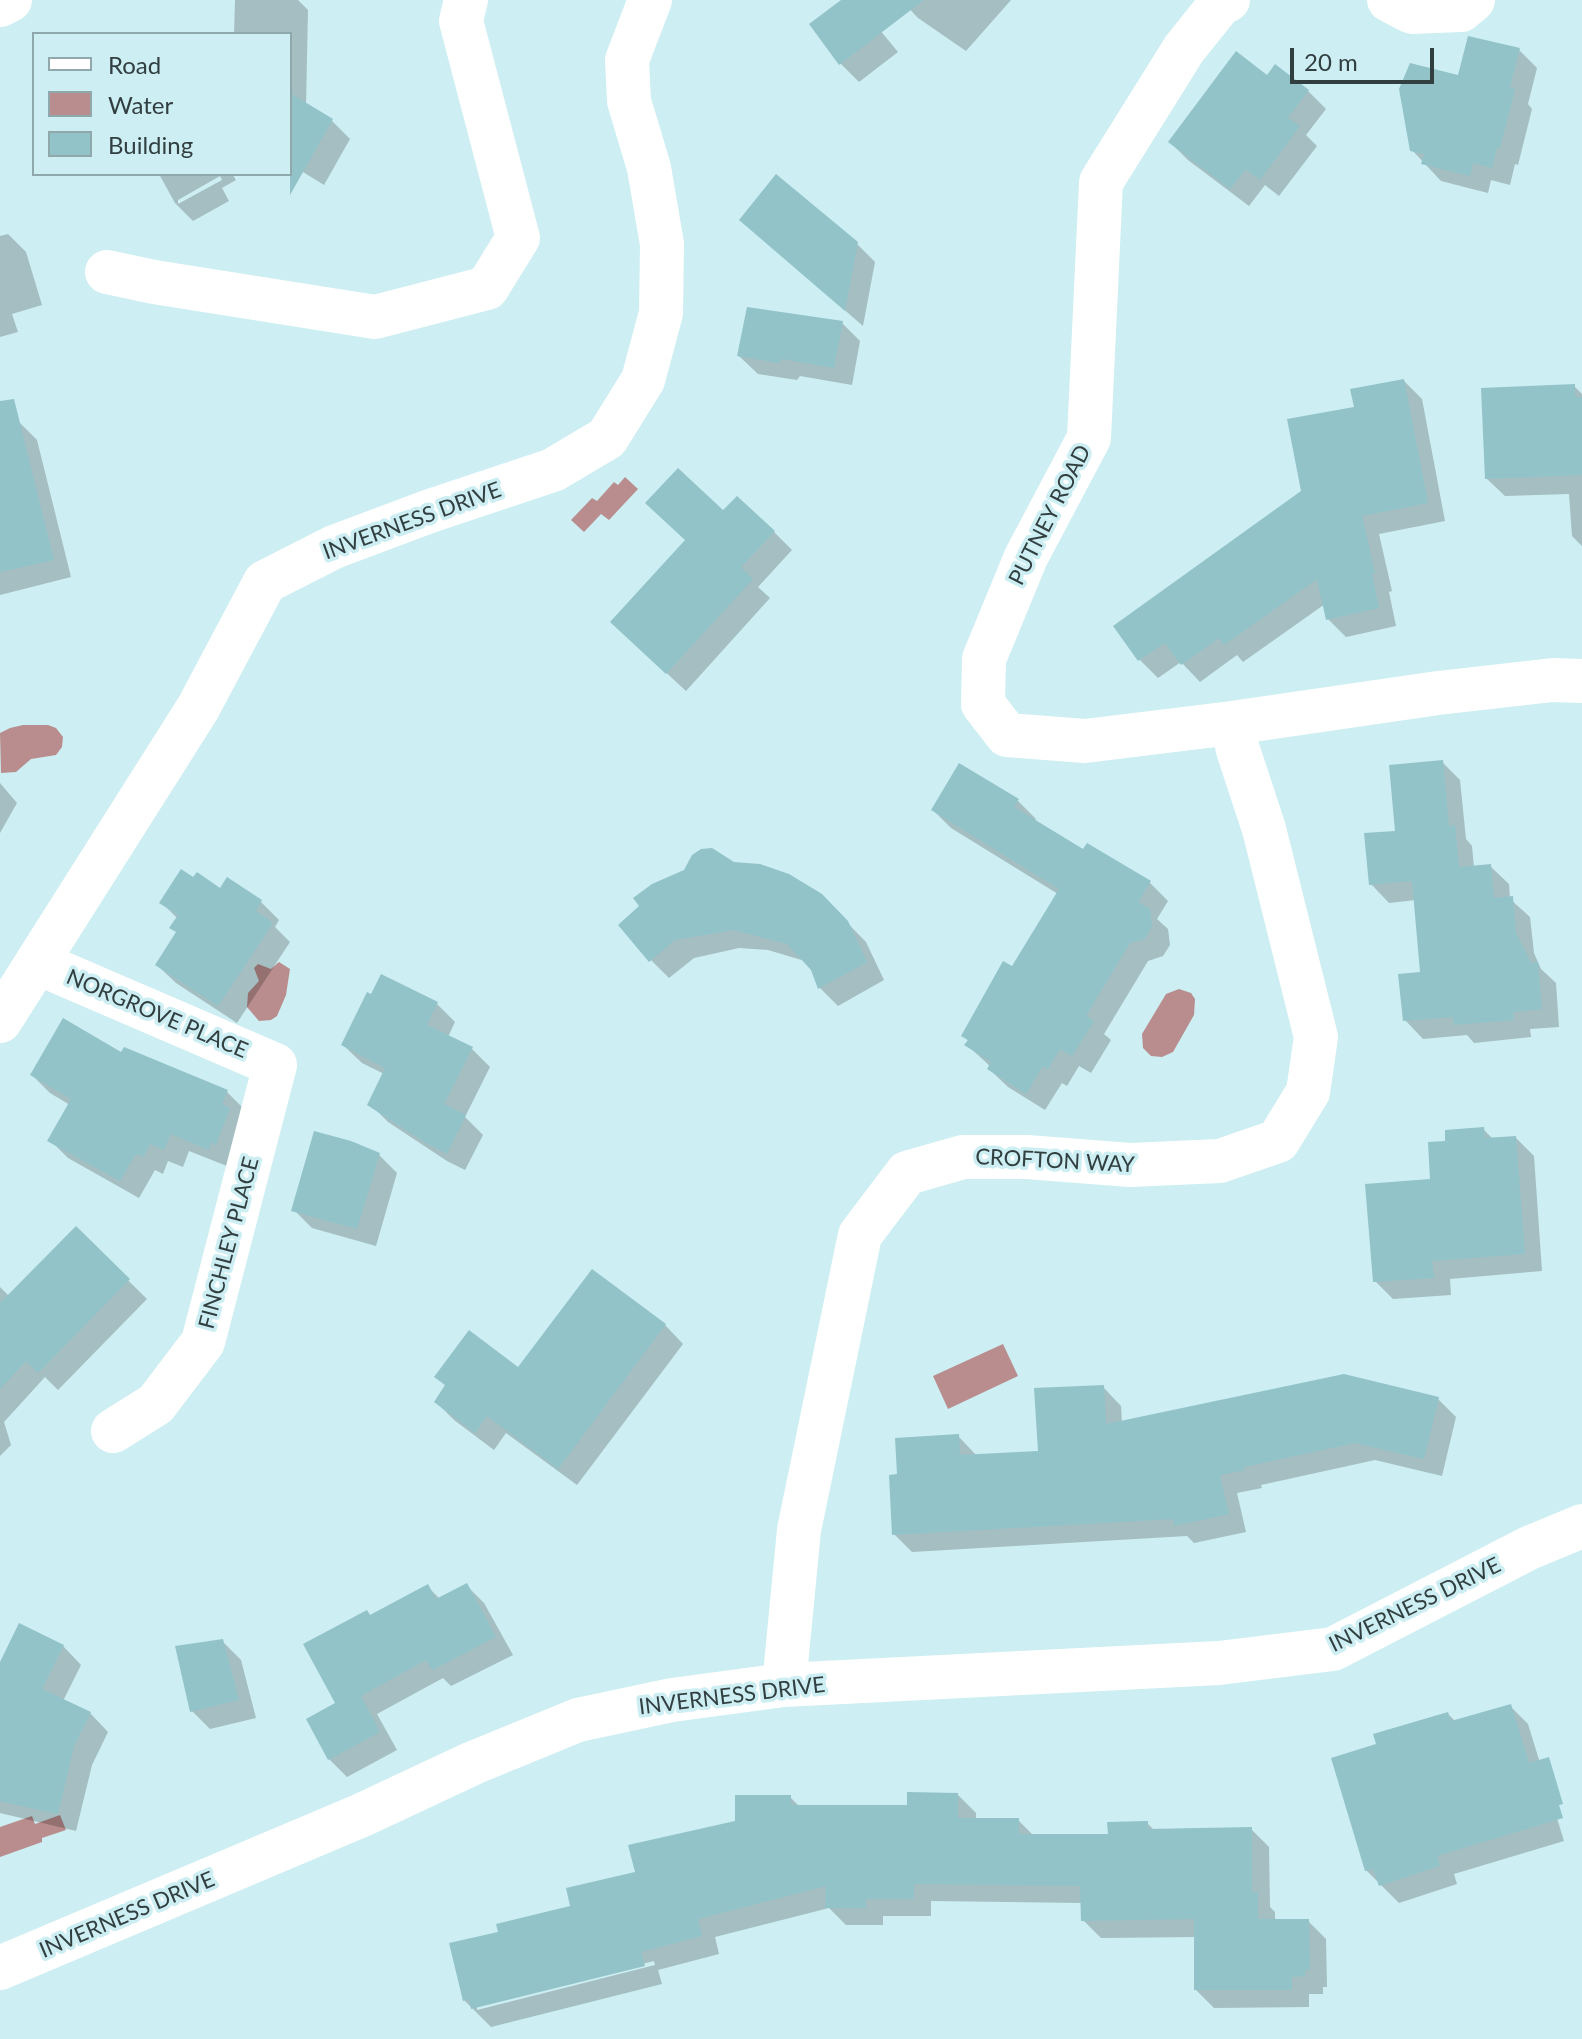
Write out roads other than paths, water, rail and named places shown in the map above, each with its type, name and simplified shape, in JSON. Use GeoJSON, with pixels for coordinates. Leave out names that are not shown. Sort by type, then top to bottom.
{"type":"FeatureCollection","features":[{"type":"Feature","properties":{"kind":"street"},"geometry":{"type":"LineString","coordinates":[[0,5],[10,0]]}},
{"type":"Feature","properties":{"kind":"street"},"geometry":{"type":"LineString","coordinates":[[107,272],[375,317],[487,288],[518,238],[461,21],[466,0]]}},
{"type":"Feature","properties":{"kind":"street","name":"INVERNESS DRIVE"},"geometry":{"type":"LineString","coordinates":[[0,1021],[198,708],[265,582],[334,547],[553,470],[607,438],[643,380],[661,313],[662,244],[649,168],[629,101],[627,60],[650,0]]}},
{"type":"Feature","properties":{"kind":"street","name":"PUTNEY ROAD"},"geometry":{"type":"LineString","coordinates":[[1228,0],[1220,4],[1184,49],[1101,182],[1089,438],[1026,557],[984,659],[983,704],[1007,735],[1085,741],[1235,736],[1438,693],[1553,680],[1582,681]]}},
{"type":"Feature","properties":{"kind":"street"},"geometry":{"type":"LineString","coordinates":[[1389,0],[1412,12],[1461,10],[1473,0]]}},
{"type":"Feature","properties":{"kind":"street","name":"CROFTON WAY"},"geometry":{"type":"LineString","coordinates":[[784,1685],[799,1530],[860,1235],[907,1173],[963,1157],[1027,1157],[1130,1165],[1220,1161],[1278,1141],[1308,1092],[1316,1037],[1264,829],[1235,736]]}},
{"type":"Feature","properties":{"kind":"street","name":"NORGROVE PLACE"},"geometry":{"type":"LineString","coordinates":[[38,963],[275,1065]]}},
{"type":"Feature","properties":{"kind":"street","name":"FINCHLEY PLACE"},"geometry":{"type":"LineString","coordinates":[[113,1431],[156,1404],[203,1342],[275,1065]]}},
{"type":"Feature","properties":{"kind":"street","name":"INVERNESS DRIVE"},"geometry":{"type":"LineString","coordinates":[[0,1968],[578,1720],[672,1700],[784,1685],[1219,1663],[1333,1649],[1529,1548],[1582,1526]]}},
{"type":"Feature","properties":{"kind":"water"},"geometry":{"type":"Polygon","coordinates":[[[625,477],[638,489],[609,520],[601,514],[584,532],[571,520],[592,498],[597,501],[614,482],[618,485],[625,477]]]}},
{"type":"Feature","properties":{"kind":"water"},"geometry":{"type":"Polygon","coordinates":[[[23,725],[56,728],[63,737],[62,747],[56,755],[31,759],[16,772],[1,773],[0,733],[23,725]]]}},
{"type":"Feature","properties":{"kind":"water"},"geometry":{"type":"Polygon","coordinates":[[[279,962],[290,969],[286,995],[277,1016],[259,1021],[247,1007],[248,993],[259,981],[254,968],[258,964],[271,969],[279,962]]]}},
{"type":"Feature","properties":{"kind":"water"},"geometry":{"type":"Polygon","coordinates":[[[1179,989],[1191,993],[1195,999],[1194,1015],[1173,1052],[1162,1057],[1151,1056],[1143,1048],[1142,1034],[1166,994],[1179,989]]]}},
{"type":"Feature","properties":{"kind":"water"},"geometry":{"type":"Polygon","coordinates":[[[1003,1344],[1018,1376],[948,1409],[933,1376],[1003,1344]]]}},
{"type":"Feature","properties":{"kind":"water"},"geometry":{"type":"Polygon","coordinates":[[[60,1815],[66,1830],[0,1857],[0,1827],[32,1816],[35,1824],[60,1815]]]}}]}
